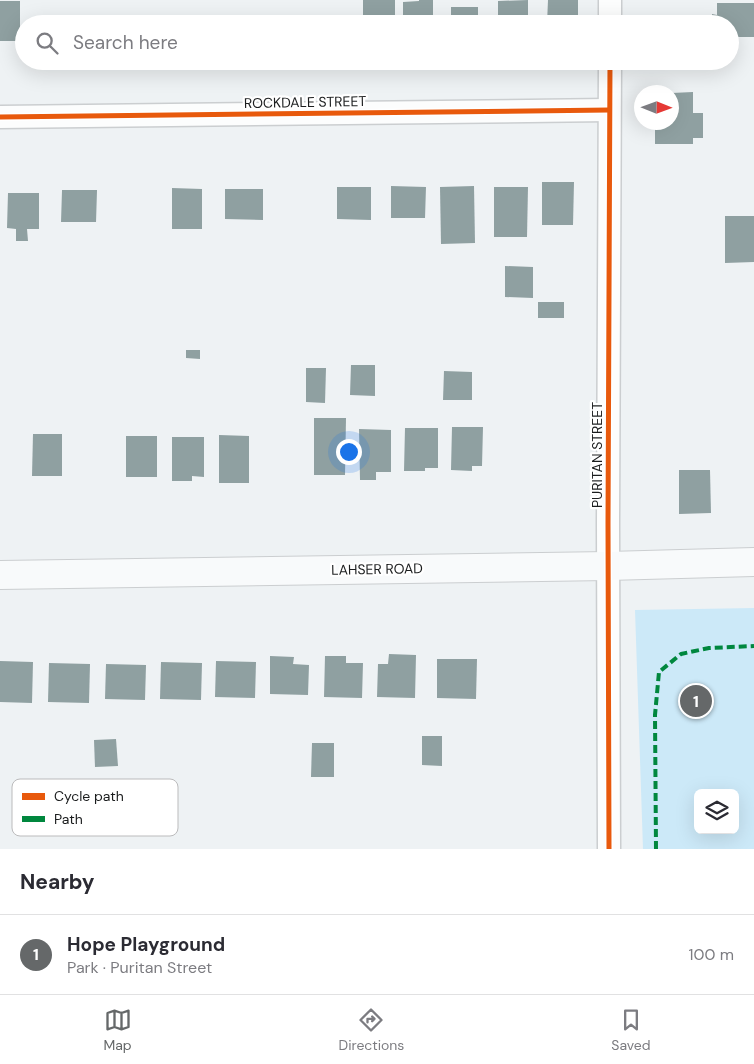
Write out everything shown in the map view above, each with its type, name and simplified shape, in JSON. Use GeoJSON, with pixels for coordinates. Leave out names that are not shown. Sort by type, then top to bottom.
{"type":"FeatureCollection","features":[{"type":"Feature","properties":{"kind":"main road","name":"LAHSER ROAD"},"geometry":{"type":"LineString","coordinates":[[0,575],[754,562]]}},
{"type":"Feature","properties":{"kind":"street"},"geometry":{"type":"LineString","coordinates":[[610,0],[610,15]]}},
{"type":"Feature","properties":{"kind":"street","name":"PURITAN STREET"},"geometry":{"type":"LineString","coordinates":[[609,849],[610,70]]}},
{"type":"Feature","properties":{"kind":"street","name":"ROCKDALE STREET"},"geometry":{"type":"LineString","coordinates":[[0,117],[610,110]]}},
{"type":"Feature","properties":{"kind":"shaded area"},"geometry":{"type":"Polygon","coordinates":[[[754,608],[754,849],[643,849],[635,610],[754,608]]]}},
{"type":"Feature","properties":{"kind":"building"},"geometry":{"type":"Polygon","coordinates":[[[363,0],[395,0],[395,15],[363,15],[363,0]]]}},
{"type":"Feature","properties":{"kind":"building"},"geometry":{"type":"Polygon","coordinates":[[[433,0],[433,15],[403,15],[403,2],[433,0]]]}},
{"type":"Feature","properties":{"kind":"building"},"geometry":{"type":"Polygon","coordinates":[[[528,0],[528,15],[498,15],[498,1],[528,0]]]}},
{"type":"Feature","properties":{"kind":"building"},"geometry":{"type":"Polygon","coordinates":[[[548,0],[578,0],[578,15],[547,15],[548,0]]]}},
{"type":"Feature","properties":{"kind":"building"},"geometry":{"type":"Polygon","coordinates":[[[0,1],[20,1],[20,15],[15,15],[15,41],[0,41],[0,1]]]}},
{"type":"Feature","properties":{"kind":"building"},"geometry":{"type":"Polygon","coordinates":[[[717,3],[754,3],[754,37],[739,37],[739,15],[717,15],[717,3]]]}},
{"type":"Feature","properties":{"kind":"building"},"geometry":{"type":"Polygon","coordinates":[[[451,7],[478,7],[478,15],[451,15],[451,7]]]}},
{"type":"Feature","properties":{"kind":"building"},"geometry":{"type":"Polygon","coordinates":[[[693,92],[693,113],[703,113],[703,138],[693,138],[693,144],[655,144],[655,130],[679,130],[679,93],[693,92]]]}},
{"type":"Feature","properties":{"kind":"building"},"geometry":{"type":"Polygon","coordinates":[[[542,182],[574,182],[573,225],[542,225],[542,182]]]}},
{"type":"Feature","properties":{"kind":"building"},"geometry":{"type":"Polygon","coordinates":[[[391,186],[426,187],[425,218],[391,218],[391,186]]]}},
{"type":"Feature","properties":{"kind":"building"},"geometry":{"type":"Polygon","coordinates":[[[474,186],[475,243],[441,244],[440,187],[474,186]]]}},
{"type":"Feature","properties":{"kind":"building"},"geometry":{"type":"Polygon","coordinates":[[[337,187],[371,187],[371,220],[337,219],[337,187]]]}},
{"type":"Feature","properties":{"kind":"building"},"geometry":{"type":"Polygon","coordinates":[[[494,187],[528,187],[527,237],[494,237],[494,187]]]}},
{"type":"Feature","properties":{"kind":"building"},"geometry":{"type":"Polygon","coordinates":[[[172,188],[202,189],[202,229],[172,229],[172,188]]]}},
{"type":"Feature","properties":{"kind":"building"},"geometry":{"type":"Polygon","coordinates":[[[225,189],[263,189],[263,220],[225,219],[225,189]]]}},
{"type":"Feature","properties":{"kind":"building"},"geometry":{"type":"Polygon","coordinates":[[[62,190],[97,190],[96,222],[61,222],[62,190]]]}},
{"type":"Feature","properties":{"kind":"building"},"geometry":{"type":"Polygon","coordinates":[[[8,193],[39,193],[39,229],[27,229],[28,241],[16,241],[16,229],[7,228],[8,193]]]}},
{"type":"Feature","properties":{"kind":"building"},"geometry":{"type":"Polygon","coordinates":[[[725,216],[754,216],[754,262],[725,263],[725,216]]]}},
{"type":"Feature","properties":{"kind":"building"},"geometry":{"type":"Polygon","coordinates":[[[505,266],[533,267],[533,298],[505,297],[505,266]]]}},
{"type":"Feature","properties":{"kind":"building"},"geometry":{"type":"Polygon","coordinates":[[[538,302],[564,302],[564,318],[538,318],[538,302]]]}},
{"type":"Feature","properties":{"kind":"building"},"geometry":{"type":"Polygon","coordinates":[[[186,350],[200,350],[200,359],[186,358],[186,350]]]}},
{"type":"Feature","properties":{"kind":"building"},"geometry":{"type":"Polygon","coordinates":[[[351,365],[375,365],[375,396],[350,395],[351,365]]]}},
{"type":"Feature","properties":{"kind":"building"},"geometry":{"type":"Polygon","coordinates":[[[306,368],[326,368],[325,403],[306,402],[306,368]]]}},
{"type":"Feature","properties":{"kind":"building"},"geometry":{"type":"Polygon","coordinates":[[[444,371],[472,372],[472,400],[443,400],[444,371]]]}},
{"type":"Feature","properties":{"kind":"building"},"geometry":{"type":"Polygon","coordinates":[[[314,418],[346,418],[345,475],[314,475],[314,418]]]}},
{"type":"Feature","properties":{"kind":"building"},"geometry":{"type":"Polygon","coordinates":[[[452,427],[483,427],[482,466],[472,466],[472,471],[451,470],[452,427]]]}},
{"type":"Feature","properties":{"kind":"building"},"geometry":{"type":"Polygon","coordinates":[[[405,428],[438,428],[438,468],[425,468],[425,471],[404,471],[405,428]]]}},
{"type":"Feature","properties":{"kind":"building"},"geometry":{"type":"Polygon","coordinates":[[[359,429],[391,430],[391,472],[376,472],[376,480],[360,480],[359,429]]]}},
{"type":"Feature","properties":{"kind":"building"},"geometry":{"type":"Polygon","coordinates":[[[33,434],[62,434],[62,476],[32,476],[33,434]]]}},
{"type":"Feature","properties":{"kind":"building"},"geometry":{"type":"Polygon","coordinates":[[[219,435],[249,436],[249,483],[219,483],[219,435]]]}},
{"type":"Feature","properties":{"kind":"building"},"geometry":{"type":"Polygon","coordinates":[[[126,436],[157,436],[157,477],[126,477],[126,436]]]}},
{"type":"Feature","properties":{"kind":"building"},"geometry":{"type":"Polygon","coordinates":[[[172,437],[204,437],[204,477],[192,476],[192,481],[172,481],[172,437]]]}},
{"type":"Feature","properties":{"kind":"building"},"geometry":{"type":"Polygon","coordinates":[[[679,470],[710,470],[711,513],[679,514],[679,470]]]}},
{"type":"Feature","properties":{"kind":"building"},"geometry":{"type":"Polygon","coordinates":[[[389,654],[416,655],[415,698],[377,697],[378,664],[388,664],[389,654]]]}},
{"type":"Feature","properties":{"kind":"building"},"geometry":{"type":"Polygon","coordinates":[[[270,656],[294,657],[293,664],[309,665],[308,695],[270,694],[270,656]]]}},
{"type":"Feature","properties":{"kind":"building"},"geometry":{"type":"Polygon","coordinates":[[[325,656],[346,656],[346,663],[363,663],[362,698],[324,697],[325,656]]]}},
{"type":"Feature","properties":{"kind":"building"},"geometry":{"type":"Polygon","coordinates":[[[437,659],[477,659],[476,699],[437,698],[437,659]]]}},
{"type":"Feature","properties":{"kind":"building"},"geometry":{"type":"Polygon","coordinates":[[[0,661],[33,662],[32,703],[0,702],[0,661]]]}},
{"type":"Feature","properties":{"kind":"building"},"geometry":{"type":"Polygon","coordinates":[[[216,661],[256,662],[255,698],[215,697],[216,661]]]}},
{"type":"Feature","properties":{"kind":"building"},"geometry":{"type":"Polygon","coordinates":[[[161,662],[202,663],[201,700],[160,699],[161,662]]]}},
{"type":"Feature","properties":{"kind":"building"},"geometry":{"type":"Polygon","coordinates":[[[49,663],[90,664],[89,703],[48,702],[49,663]]]}},
{"type":"Feature","properties":{"kind":"building"},"geometry":{"type":"Polygon","coordinates":[[[106,664],[146,665],[145,700],[105,699],[106,664]]]}},
{"type":"Feature","properties":{"kind":"building"},"geometry":{"type":"Polygon","coordinates":[[[422,736],[442,736],[442,766],[422,765],[422,736]]]}},
{"type":"Feature","properties":{"kind":"building"},"geometry":{"type":"Polygon","coordinates":[[[116,739],[118,766],[95,767],[94,740],[116,739]]]}},
{"type":"Feature","properties":{"kind":"building"},"geometry":{"type":"Polygon","coordinates":[[[312,743],[334,743],[334,777],[311,777],[312,743]]]}},
{"type":"Feature","properties":{"kind":"marked path"},"geometry":{"type":"LineString","coordinates":[[656,849],[655,715],[659,672],[681,654],[709,648],[754,646]]}},
{"type":"Feature","properties":{"kind":"cycle path"},"geometry":{"type":"LineString","coordinates":[[609,849],[610,70]]}},
{"type":"Feature","properties":{"kind":"cycle path"},"geometry":{"type":"LineString","coordinates":[[0,117],[609,110]]}},
{"type":"Feature","properties":{"kind":"place","name":"Hope Playground"},"geometry":{"type":"Point","coordinates":[696,701]}}]}
